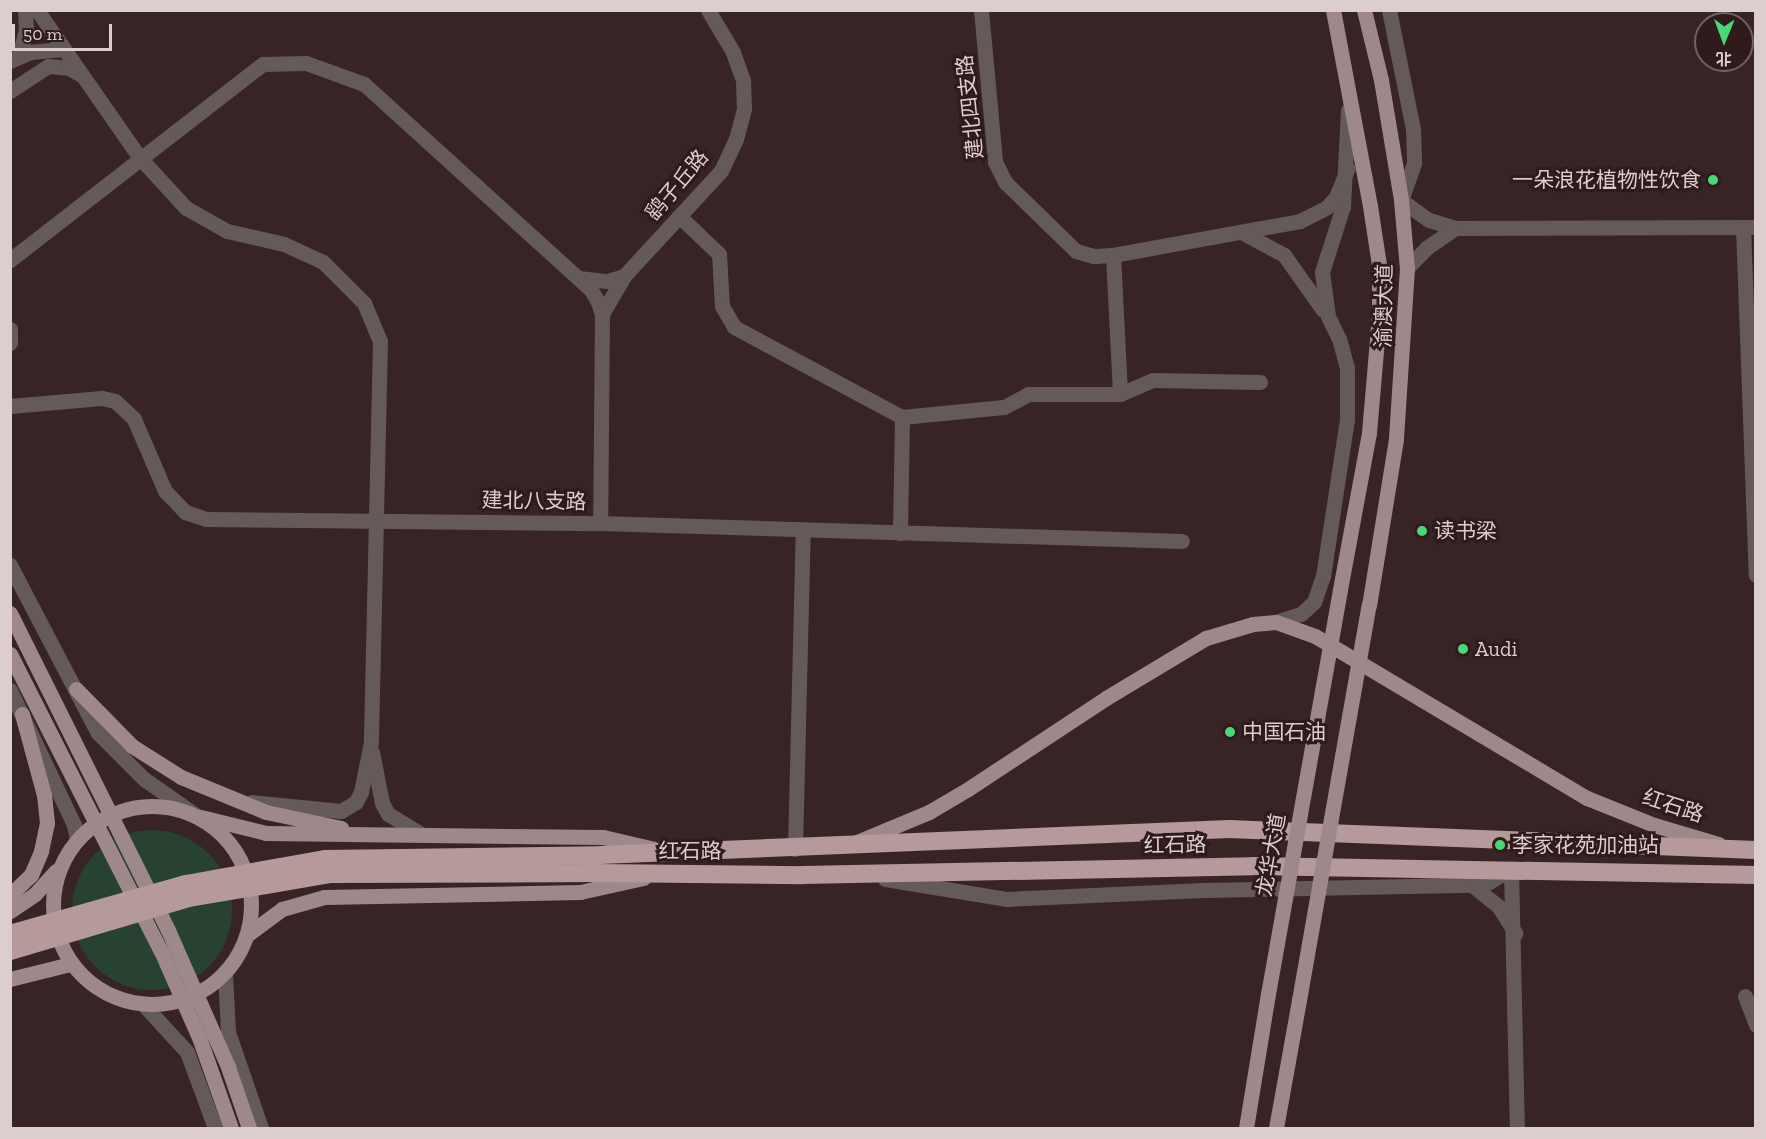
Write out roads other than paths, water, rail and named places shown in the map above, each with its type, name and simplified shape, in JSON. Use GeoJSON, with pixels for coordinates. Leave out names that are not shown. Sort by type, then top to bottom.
{"type":"FeatureCollection","features":[{"type":"Feature","properties":{"kind":"highway","name":"红石路"},"geometry":{"type":"LineString","coordinates":[[10,934],[186,884],[325,859],[674,854],[1229,829],[1755,850]]}},
{"type":"Feature","properties":{"kind":"highway","name":"红石路"},"geometry":{"type":"LineString","coordinates":[[10,951],[189,898],[331,874],[857,874],[1253,866],[1755,875]]}},
{"type":"Feature","properties":{"kind":"main road","name":"渝澳大道"},"geometry":{"type":"LineString","coordinates":[[1333,10],[1379,265],[1379,316],[1369,433],[1340,590]]}},
{"type":"Feature","properties":{"kind":"main road","name":"渝澳大道"},"geometry":{"type":"LineString","coordinates":[[1276,1128],[1370,605],[1396,439],[1407,268],[1401,200],[1381,80],[1364,10]]}},
{"type":"Feature","properties":{"kind":"main road","name":"龙华大道"},"geometry":{"type":"LineString","coordinates":[[1246,1128],[1340,590]]}},
{"type":"Feature","properties":{"kind":"main road"},"geometry":{"type":"LineString","coordinates":[[10,612],[168,930],[228,1067],[249,1128]]}},
{"type":"Feature","properties":{"kind":"main road","name":"红石路"},"geometry":{"type":"LineString","coordinates":[[846,847],[929,812],[1106,698],[1206,638],[1253,624],[1276,622],[1335,647],[1587,798],[1654,825],[1731,848]]}},
{"type":"Feature","properties":{"kind":"main road"},"geometry":{"type":"LineString","coordinates":[[10,654],[161,951],[200,1040],[231,1128]]}},
{"type":"Feature","properties":{"kind":"main road"},"geometry":{"type":"LineString","coordinates":[[76,689],[132,746],[181,777],[230,798],[300,821],[373,834]]}},
{"type":"Feature","properties":{"kind":"main road"},"geometry":{"type":"LineString","coordinates":[[10,895],[31,875],[41,851],[47,823],[44,795],[22,714]]}},
{"type":"Feature","properties":{"kind":"main road"},"geometry":{"type":"LineString","coordinates":[[10,910],[35,894],[58,868],[76,839],[103,818],[135,806],[171,807],[197,816],[266,832],[603,837],[674,854]]}},
{"type":"Feature","properties":{"kind":"main road"},"geometry":{"type":"LineString","coordinates":[[58,868],[52,913],[60,947],[70,964],[93,986],[124,1001],[142,1003],[165,1004],[200,993],[225,974],[247,935],[252,914],[249,879],[235,848],[197,816]]}},
{"type":"Feature","properties":{"kind":"main road"},"geometry":{"type":"LineString","coordinates":[[247,935],[282,909],[324,897],[580,892],[665,873]]}},
{"type":"Feature","properties":{"kind":"main road"},"geometry":{"type":"LineString","coordinates":[[10,979],[70,964]]}},
{"type":"Feature","properties":{"kind":"street"},"geometry":{"type":"LineString","coordinates":[[15,59],[26,29],[25,10]]}},
{"type":"Feature","properties":{"kind":"street"},"geometry":{"type":"LineString","coordinates":[[37,10],[140,158],[186,208],[207,221],[305,252],[322,262],[364,303],[380,342],[371,742],[361,792],[350,808],[330,812],[293,809],[230,798]]}},
{"type":"Feature","properties":{"kind":"street","name":"鹞子丘路"},"geometry":{"type":"LineString","coordinates":[[602,314],[624,276],[721,171],[744,109],[743,80],[733,52],[708,10]]}},
{"type":"Feature","properties":{"kind":"street","name":"建北四支路"},"geometry":{"type":"LineString","coordinates":[[981,10],[991,142],[1005,182],[1076,250],[1094,256],[1113,255],[1300,221],[1327,207],[1336,197],[1348,168]]}},
{"type":"Feature","properties":{"kind":"street"},"geometry":{"type":"LineString","coordinates":[[1389,10],[1413,129],[1414,163],[1401,200],[1429,220],[1456,228],[1749,227],[1755,575]]}},
{"type":"Feature","properties":{"kind":"street"},"geometry":{"type":"LineString","coordinates":[[15,59],[64,49]]}},
{"type":"Feature","properties":{"kind":"street"},"geometry":{"type":"LineString","coordinates":[[10,260],[263,64],[306,63],[364,84],[591,290],[602,314],[600,523]]}},
{"type":"Feature","properties":{"kind":"street"},"geometry":{"type":"LineString","coordinates":[[10,91],[48,66],[69,68],[82,76]]}},
{"type":"Feature","properties":{"kind":"street"},"geometry":{"type":"LineString","coordinates":[[1328,316],[1322,272],[1337,230],[1348,168],[1348,86]]}},
{"type":"Feature","properties":{"kind":"street"},"geometry":{"type":"LineString","coordinates":[[679,216],[718,254],[722,306],[734,327],[902,417],[1004,407],[1028,394],[1120,394],[1153,380],[1260,382]]}},
{"type":"Feature","properties":{"kind":"street"},"geometry":{"type":"LineString","coordinates":[[1407,268],[1426,248],[1456,228]]}},
{"type":"Feature","properties":{"kind":"street"},"geometry":{"type":"LineString","coordinates":[[1243,233],[1284,255],[1328,316],[1340,339],[1347,368],[1347,420],[1323,576],[1314,602],[1301,614],[1276,622]]}},
{"type":"Feature","properties":{"kind":"street"},"geometry":{"type":"LineString","coordinates":[[1113,255],[1120,394]]}},
{"type":"Feature","properties":{"kind":"street"},"geometry":{"type":"LineString","coordinates":[[577,278],[608,281],[624,276]]}},
{"type":"Feature","properties":{"kind":"street"},"geometry":{"type":"LineString","coordinates":[[10,329],[10,343]]}},
{"type":"Feature","properties":{"kind":"street","name":"建北八支路"},"geometry":{"type":"LineString","coordinates":[[10,406],[29,401],[102,398],[115,401],[134,420],[165,491],[185,512],[206,519],[600,523],[1182,541]]}},
{"type":"Feature","properties":{"kind":"street"},"geometry":{"type":"LineString","coordinates":[[900,533],[902,417]]}},
{"type":"Feature","properties":{"kind":"street"},"geometry":{"type":"LineString","coordinates":[[795,849],[803,530]]}},
{"type":"Feature","properties":{"kind":"street"},"geometry":{"type":"LineString","coordinates":[[10,565],[98,733],[144,779],[197,816]]}},
{"type":"Feature","properties":{"kind":"street"},"geometry":{"type":"LineString","coordinates":[[10,690],[76,839]]}},
{"type":"Feature","properties":{"kind":"street"},"geometry":{"type":"LineString","coordinates":[[371,742],[382,803],[388,814],[420,833]]}},
{"type":"Feature","properties":{"kind":"street"},"geometry":{"type":"LineString","coordinates":[[857,874],[1007,899],[1203,890],[1472,885],[1489,882],[1511,869],[1515,933],[1517,1128]]}},
{"type":"Feature","properties":{"kind":"street"},"geometry":{"type":"LineString","coordinates":[[1472,885],[1499,907],[1515,933]]}},
{"type":"Feature","properties":{"kind":"street"},"geometry":{"type":"LineString","coordinates":[[225,974],[228,1032],[261,1128]]}},
{"type":"Feature","properties":{"kind":"street"},"geometry":{"type":"LineString","coordinates":[[1745,996],[1755,1025]]}},
{"type":"Feature","properties":{"kind":"street"},"geometry":{"type":"LineString","coordinates":[[142,1003],[187,1052],[215,1128]]}},
{"type":"Feature","properties":{"kind":"place","name":"一朵浪花植物性饮食"},"geometry":{"type":"Point","coordinates":[1713,180]}},
{"type":"Feature","properties":{"kind":"place","name":"读书梁"},"geometry":{"type":"Point","coordinates":[1422,531]}},
{"type":"Feature","properties":{"kind":"place","name":"Audi"},"geometry":{"type":"Point","coordinates":[1463,649]}},
{"type":"Feature","properties":{"kind":"place","name":"中国石油"},"geometry":{"type":"Point","coordinates":[1230,732]}},
{"type":"Feature","properties":{"kind":"place","name":"李家花苑加油站"},"geometry":{"type":"Point","coordinates":[1500,845]}}]}
